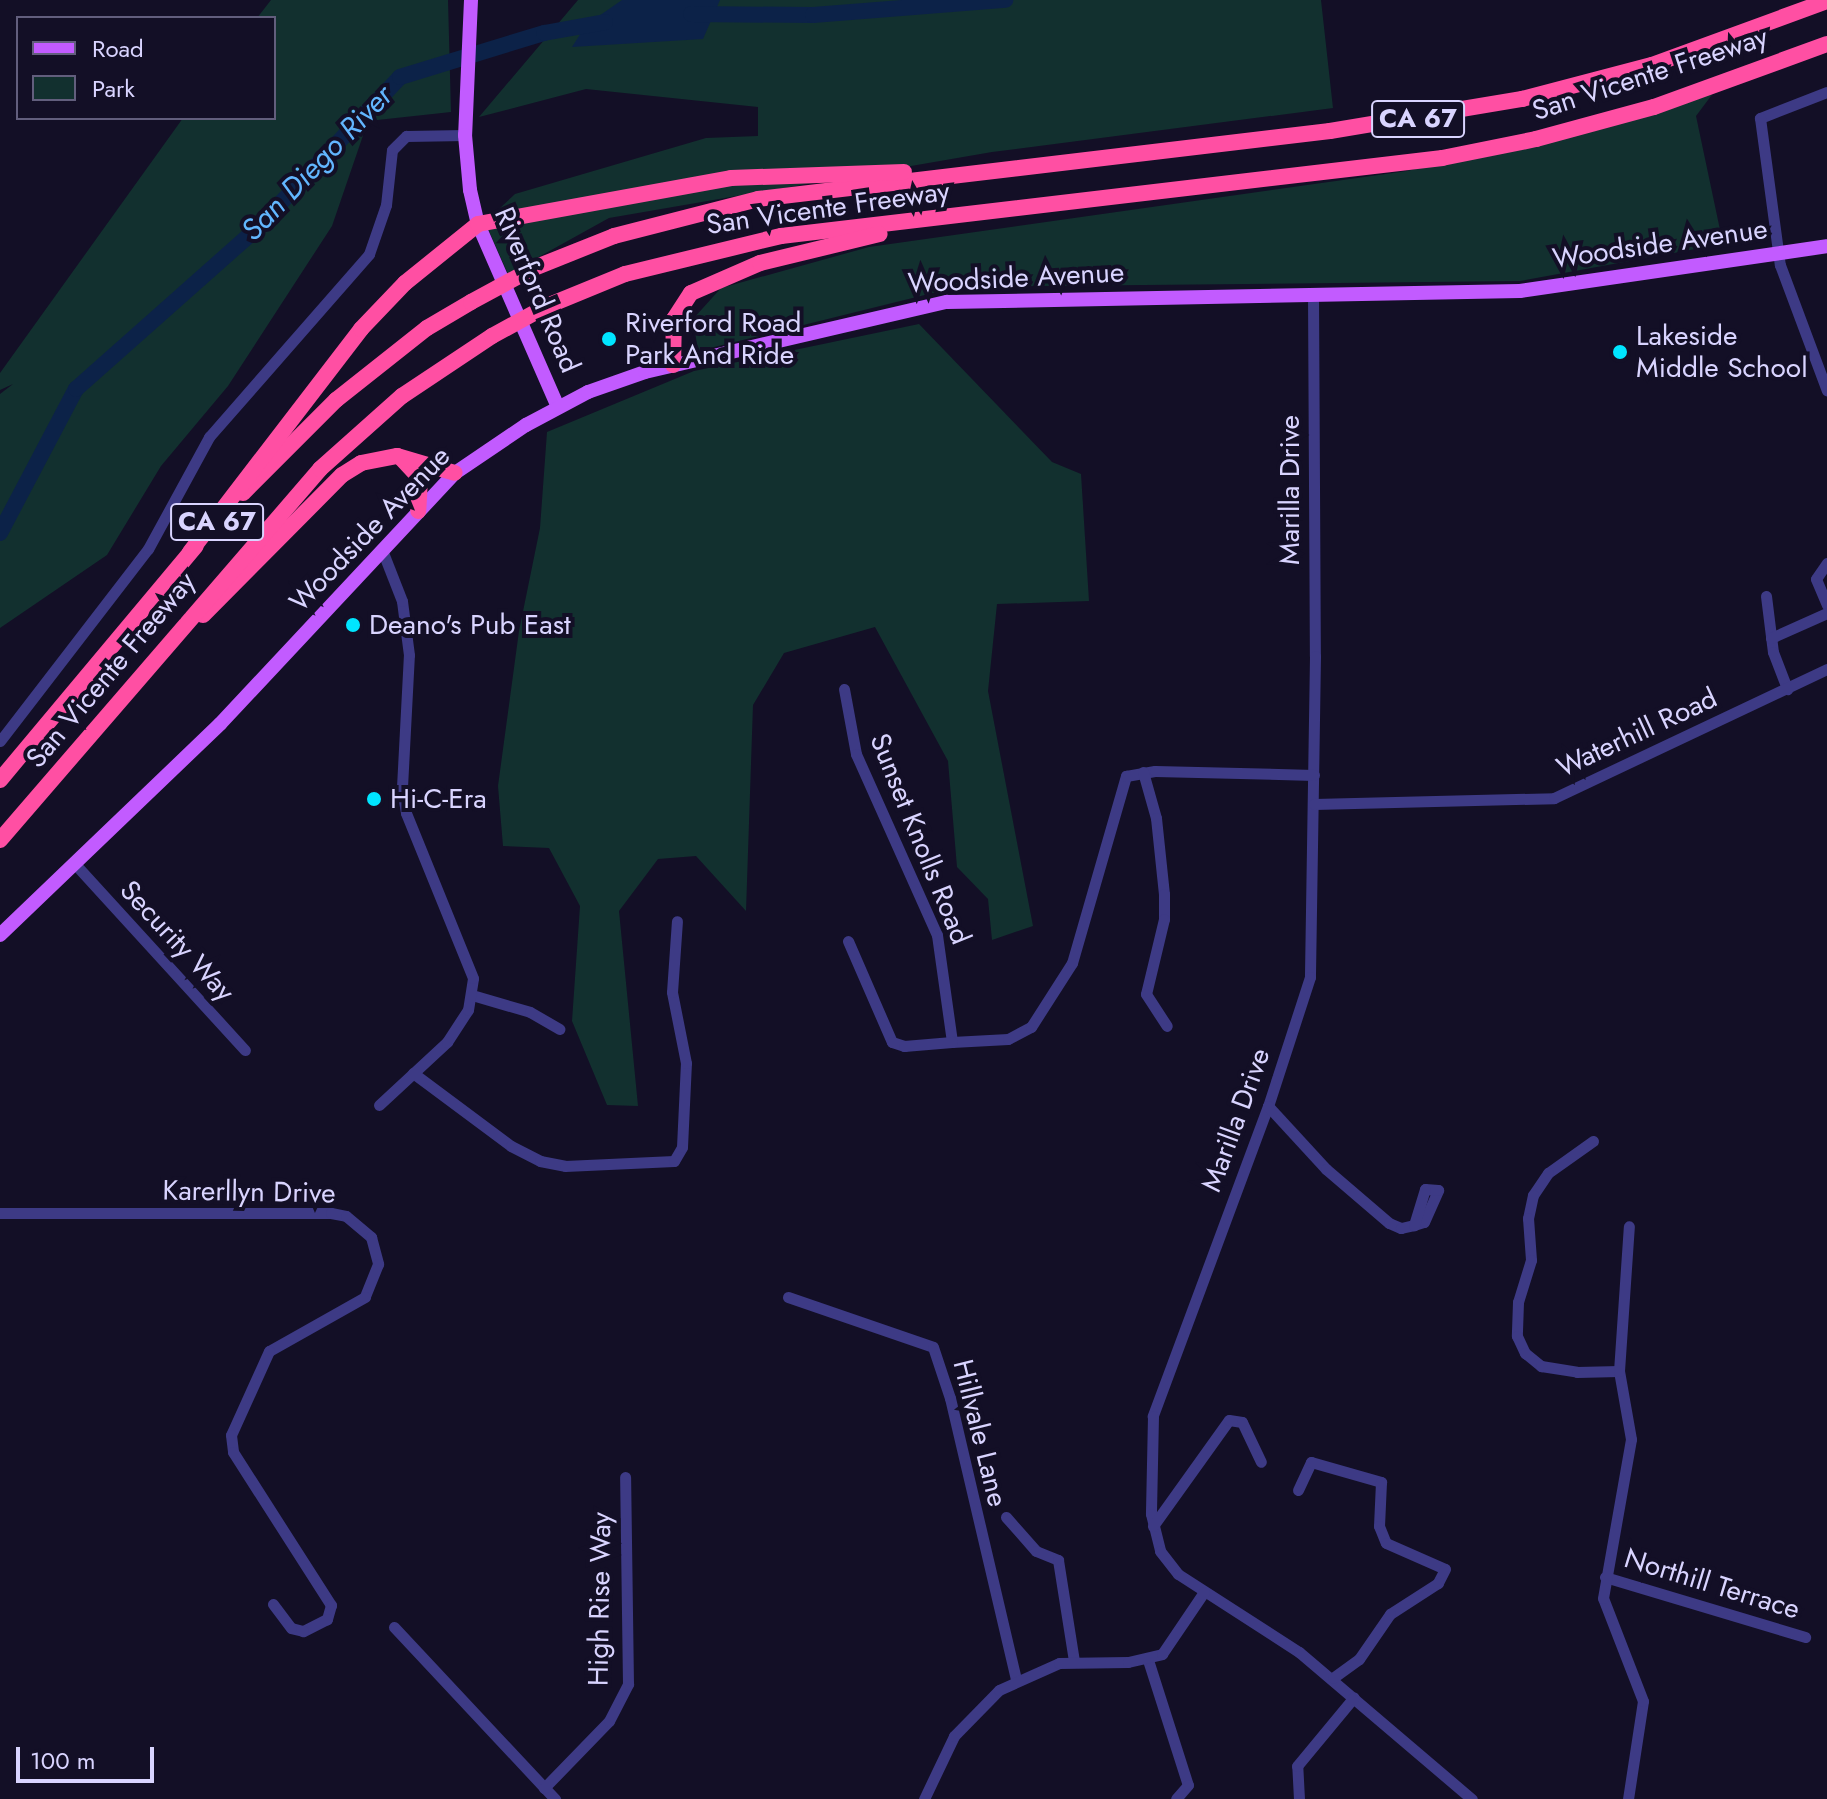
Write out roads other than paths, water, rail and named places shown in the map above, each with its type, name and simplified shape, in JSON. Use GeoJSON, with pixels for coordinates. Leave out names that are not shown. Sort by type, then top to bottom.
{"type":"FeatureCollection","features":[{"type":"Feature","properties":{"kind":"highway","name":"San Vicente Freeway"},"geometry":{"type":"LineString","coordinates":[[0,780],[190,552],[336,400],[427,328],[534,268],[614,236],[731,205],[1330,131],[1522,99],[1652,65],[1827,1]]}},
{"type":"Feature","properties":{"kind":"highway","name":"San Vicente Freeway"},"geometry":{"type":"LineString","coordinates":[[0,840],[320,469],[402,396],[492,336],[547,306],[625,274],[697,253],[781,236],[1442,158],[1536,139],[1654,107],[1827,44]]}},
{"type":"Feature","properties":{"kind":"highway"},"geometry":{"type":"LineString","coordinates":[[190,552],[361,329],[405,283],[478,224],[731,178],[994,171]]}},
{"type":"Feature","properties":{"kind":"highway"},"geometry":{"type":"LineString","coordinates":[[673,365],[674,319],[681,303],[712,281],[812,248],[1067,203]]}},
{"type":"Feature","properties":{"kind":"highway"},"geometry":{"type":"LineString","coordinates":[[150,665],[342,475],[361,463],[397,456],[455,473]]}},
{"type":"Feature","properties":{"kind":"highway"},"geometry":{"type":"LineString","coordinates":[[397,456],[420,478],[418,511]]}},
{"type":"Feature","properties":{"kind":"main road","name":"Riverford Road"},"geometry":{"type":"LineString","coordinates":[[471,0],[465,135],[478,224],[558,407]]}},
{"type":"Feature","properties":{"kind":"main road","name":"Woodside Avenue"},"geometry":{"type":"LineString","coordinates":[[0,935],[220,724],[455,473],[558,407],[673,365],[947,302],[1520,291],[1827,246]]}},
{"type":"Feature","properties":{"kind":"street"},"geometry":{"type":"LineString","coordinates":[[1827,92],[1760,118],[1781,253],[1780,265],[1827,391]]}},
{"type":"Feature","properties":{"kind":"street"},"geometry":{"type":"LineString","coordinates":[[0,741],[148,549],[209,437],[369,254],[386,205],[392,150],[406,136],[465,135]]}},
{"type":"Feature","properties":{"kind":"street","name":"Marilla Drive"},"geometry":{"type":"LineString","coordinates":[[1313,294],[1314,804],[1310,977],[1268,1106],[1153,1416],[1148,1464],[1153,1526],[1163,1558],[1204,1592],[1333,1678],[1472,1799]]}},
{"type":"Feature","properties":{"kind":"street"},"geometry":{"type":"LineString","coordinates":[[379,1105],[447,1042],[468,1010],[473,978],[406,813],[402,787],[409,655],[402,601],[382,550]]}},
{"type":"Feature","properties":{"kind":"street"},"geometry":{"type":"LineString","coordinates":[[1827,563],[1816,579],[1827,605]]}},
{"type":"Feature","properties":{"kind":"street"},"geometry":{"type":"LineString","coordinates":[[1766,596],[1771,638],[1787,689]]}},
{"type":"Feature","properties":{"kind":"street"},"geometry":{"type":"LineString","coordinates":[[1771,638],[1827,613]]}},
{"type":"Feature","properties":{"kind":"street","name":"Waterhill Road"},"geometry":{"type":"LineString","coordinates":[[1314,804],[1554,798],[1827,669]]}},
{"type":"Feature","properties":{"kind":"street","name":"Sunset Knolls Road"},"geometry":{"type":"LineString","coordinates":[[844,689],[856,754],[937,935],[952,1042]]}},
{"type":"Feature","properties":{"kind":"street"},"geometry":{"type":"LineString","coordinates":[[1143,772],[1156,818],[1164,894],[1164,919],[1146,994],[1167,1026]]}},
{"type":"Feature","properties":{"kind":"street"},"geometry":{"type":"LineString","coordinates":[[848,941],[892,1042],[904,1046],[1008,1039],[1031,1027],[1072,963],[1126,776],[1143,772],[1314,775]]}},
{"type":"Feature","properties":{"kind":"street","name":"Security Way"},"geometry":{"type":"LineString","coordinates":[[75,864],[245,1050]]}},
{"type":"Feature","properties":{"kind":"street"},"geometry":{"type":"LineString","coordinates":[[413,1073],[520,1152],[540,1161],[565,1166],[674,1161],[682,1147],[686,1063],[672,992],[677,921]]}},
{"type":"Feature","properties":{"kind":"street"},"geometry":{"type":"LineString","coordinates":[[472,995],[530,1012],[560,1029]]}},
{"type":"Feature","properties":{"kind":"street"},"geometry":{"type":"LineString","coordinates":[[1268,1106],[1326,1169],[1389,1223],[1414,1225]]}},
{"type":"Feature","properties":{"kind":"street"},"geometry":{"type":"LineString","coordinates":[[1593,1141],[1548,1173],[1533,1195],[1528,1218],[1531,1260],[1518,1302],[1517,1336],[1525,1353],[1541,1366],[1577,1372],[1619,1371]]}},
{"type":"Feature","properties":{"kind":"street","name":"Karerllyn Drive"},"geometry":{"type":"LineString","coordinates":[[0,1213],[331,1213],[360,1224],[371,1237],[378,1264],[365,1297],[269,1351],[231,1435],[233,1452],[331,1605],[327,1619],[303,1631],[291,1628],[273,1604]]}},
{"type":"Feature","properties":{"kind":"street"},"geometry":{"type":"LineString","coordinates":[[1628,1799],[1643,1701],[1605,1611],[1605,1577],[1631,1439],[1619,1371],[1629,1226]]}},
{"type":"Feature","properties":{"kind":"street","name":"Hillvale Lane"},"geometry":{"type":"LineString","coordinates":[[788,1297],[933,1347],[950,1398],[1016,1680]]}},
{"type":"Feature","properties":{"kind":"street"},"geometry":{"type":"LineString","coordinates":[[1153,1526],[1229,1420],[1242,1422],[1261,1462]]}},
{"type":"Feature","properties":{"kind":"street"},"geometry":{"type":"LineString","coordinates":[[1298,1490],[1311,1462],[1381,1482],[1379,1526],[1386,1543],[1445,1569],[1438,1583],[1390,1614],[1359,1659],[1333,1678]]}},
{"type":"Feature","properties":{"kind":"street","name":"High Rise Way"},"geometry":{"type":"LineString","coordinates":[[544,1788],[609,1721],[628,1684],[625,1477]]}},
{"type":"Feature","properties":{"kind":"street"},"geometry":{"type":"LineString","coordinates":[[1006,1517],[1036,1551],[1058,1560],[1074,1661]]}},
{"type":"Feature","properties":{"kind":"street","name":"Northill Terrace"},"geometry":{"type":"LineString","coordinates":[[1605,1577],[1805,1637]]}},
{"type":"Feature","properties":{"kind":"street"},"geometry":{"type":"LineString","coordinates":[[924,1799],[961,1726],[1016,1680],[1074,1661],[1148,1660],[1175,1641],[1204,1592]]}},
{"type":"Feature","properties":{"kind":"street"},"geometry":{"type":"LineString","coordinates":[[394,1627],[555,1799]]}},
{"type":"Feature","properties":{"kind":"street"},"geometry":{"type":"LineString","coordinates":[[1148,1660],[1188,1785],[1176,1799]]}},
{"type":"Feature","properties":{"kind":"street"},"geometry":{"type":"LineString","coordinates":[[1299,1799],[1297,1766],[1354,1697]]}},
{"type":"Feature","properties":{"kind":"water"},"geometry":{"type":"Polygon","coordinates":[[[622,0],[720,0],[703,39],[572,47],[586,25],[622,0]]]}},
{"type":"Feature","properties":{"kind":"waterway","name":"San Diego River"},"geometry":{"type":"LineString","coordinates":[[691,14],[813,15],[1005,0]]}},
{"type":"Feature","properties":{"kind":"waterway","name":"San Diego River"},"geometry":{"type":"LineString","coordinates":[[0,533],[76,389],[254,231],[400,77],[544,33],[605,22]]}},
{"type":"Feature","properties":{"kind":"place","name":"Riverford Road Park And Ride"},"geometry":{"type":"Point","coordinates":[609,339]}},
{"type":"Feature","properties":{"kind":"place","name":"Lakeside Middle School"},"geometry":{"type":"Point","coordinates":[1620,352]}},
{"type":"Feature","properties":{"kind":"place","name":"Deano's Pub East"},"geometry":{"type":"Point","coordinates":[353,625]}},
{"type":"Feature","properties":{"kind":"place","name":"Hi-C-Era"},"geometry":{"type":"Point","coordinates":[374,799]}}]}
